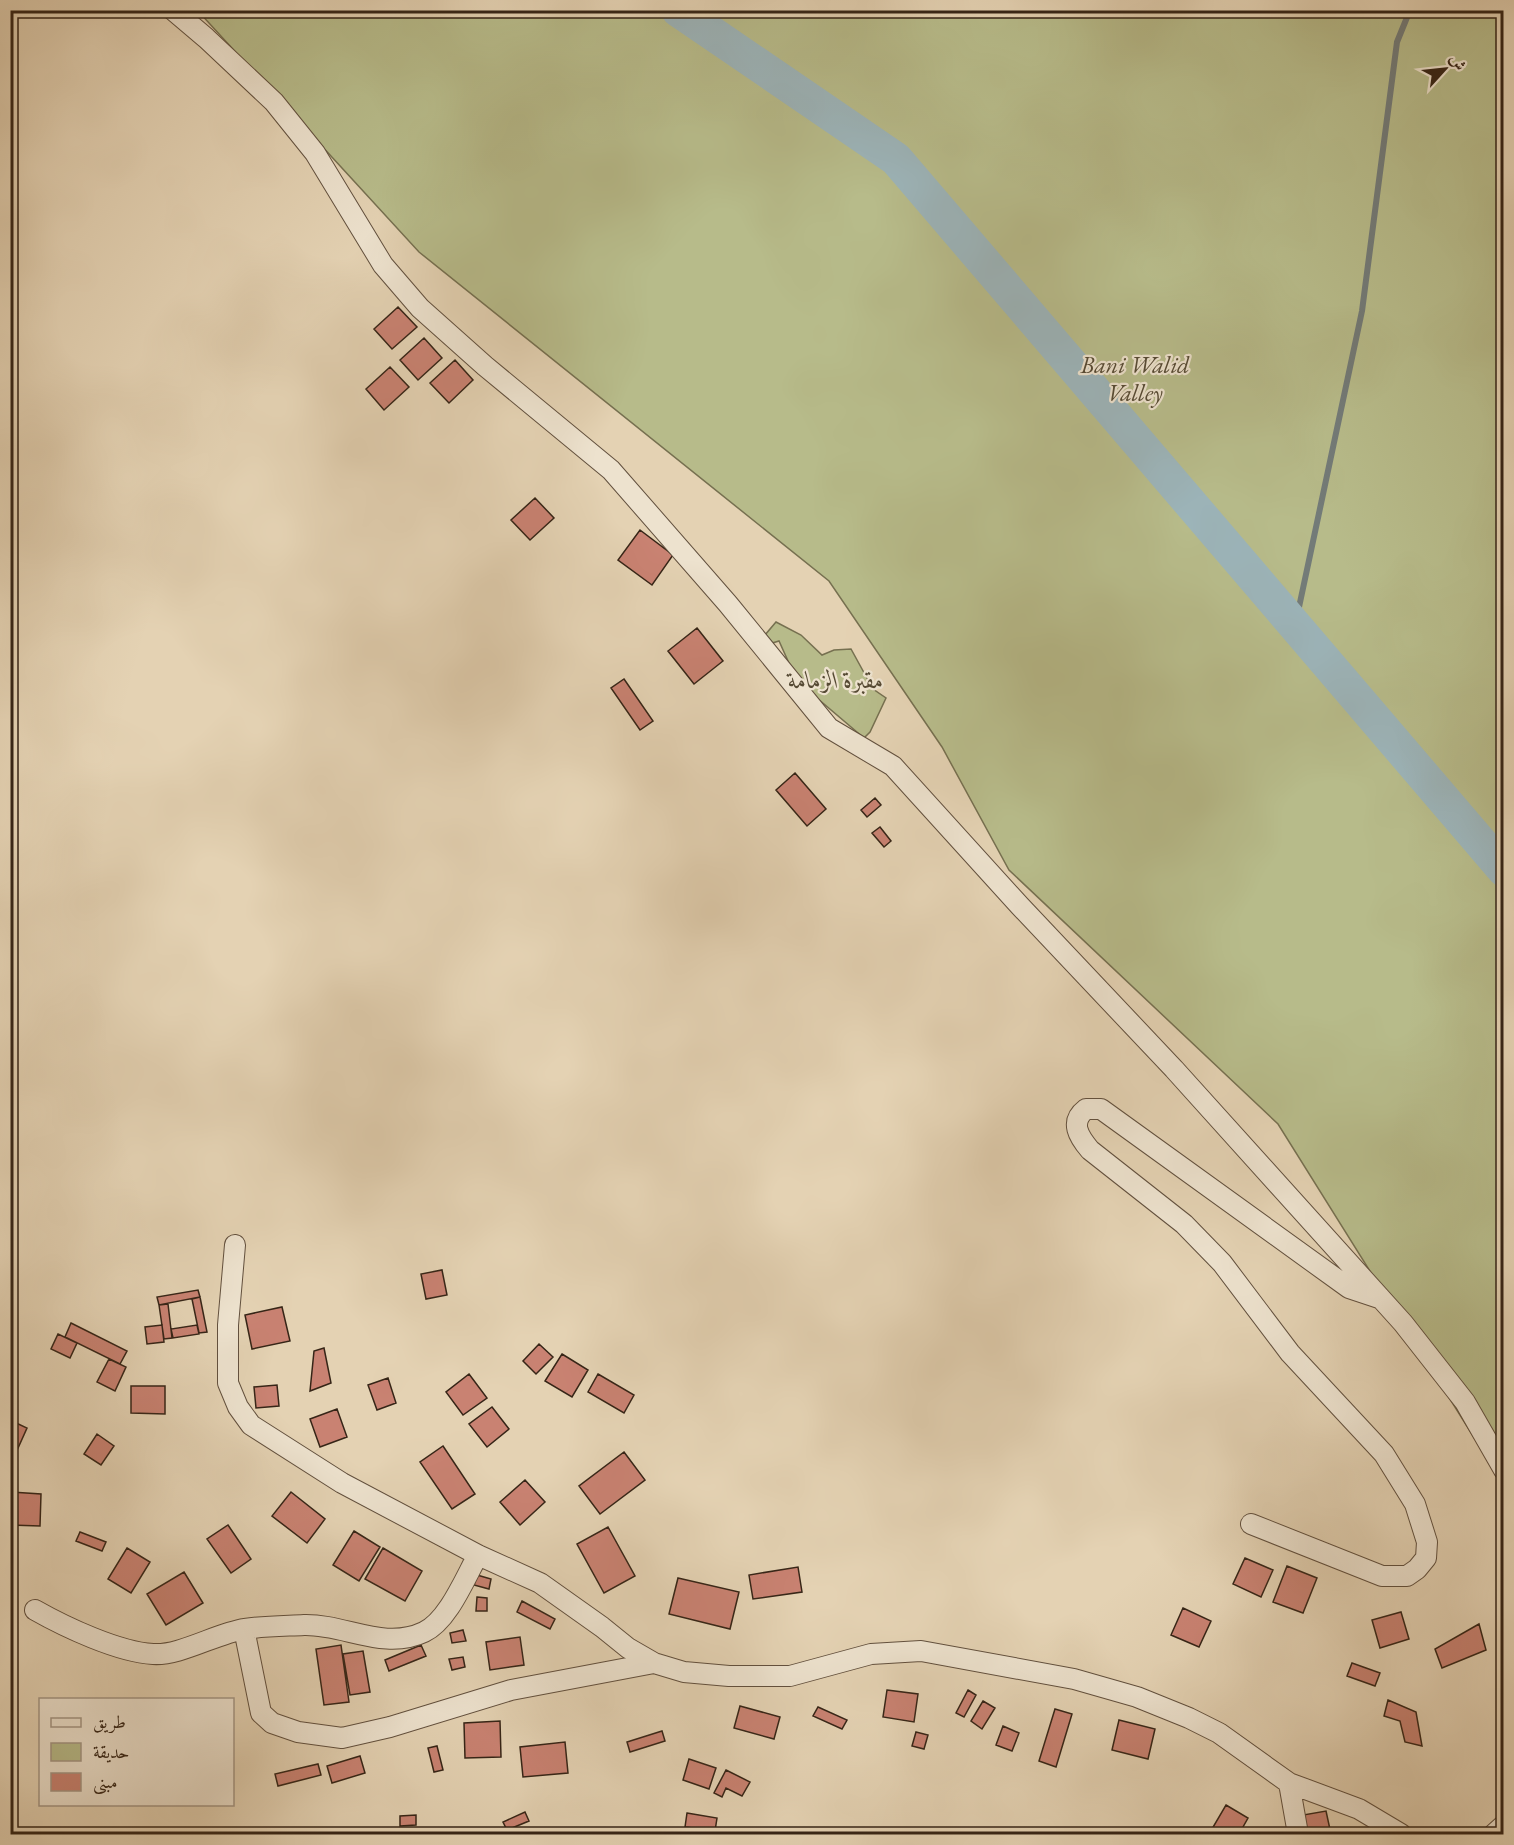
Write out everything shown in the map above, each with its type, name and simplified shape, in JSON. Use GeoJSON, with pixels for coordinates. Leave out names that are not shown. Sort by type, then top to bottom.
{"type":"FeatureCollection","features":[{"type":"Feature","properties":{"kind":"street"},"geometry":{"type":"LineString","coordinates":[[173,10],[274,102],[315,153],[383,265],[420,308],[485,366],[611,470],[728,604],[829,728],[893,766],[1020,906],[1174,1069],[1403,1323],[1465,1402],[1503,1470]]}},
{"type":"Feature","properties":{"kind":"street"},"geometry":{"type":"LineString","coordinates":[[1251,1524],[1382,1576],[1407,1576],[1418,1569],[1426,1558],[1428,1542],[1415,1504],[1384,1454],[1290,1353],[1222,1263],[1184,1224],[1090,1150],[1080,1137],[1077,1123],[1080,1114],[1086,1109],[1101,1109],[1349,1288],[1381,1299]]}},
{"type":"Feature","properties":{"kind":"street"},"geometry":{"type":"LineString","coordinates":[[235,1245],[228,1326],[228,1383],[238,1407],[251,1425],[342,1483],[478,1555],[540,1583],[628,1648],[654,1663],[684,1672],[729,1677],[790,1676],[871,1654],[921,1651],[1074,1679],[1137,1697],[1189,1718],[1219,1733],[1289,1784],[1359,1809],[1401,1834]]}},
{"type":"Feature","properties":{"kind":"street"},"geometry":{"type":"LineString","coordinates":[[35,1610],[64,1627],[127,1649],[153,1654],[167,1653],[244,1629],[308,1625],[340,1629],[384,1640],[408,1639],[426,1631],[438,1622],[447,1611],[478,1555]]}},
{"type":"Feature","properties":{"kind":"street"},"geometry":{"type":"LineString","coordinates":[[244,1629],[261,1713],[272,1723],[298,1732],[342,1738],[390,1727],[511,1690],[654,1663]]}},
{"type":"Feature","properties":{"kind":"street"},"geometry":{"type":"LineString","coordinates":[[1289,1784],[1298,1834]]}},
{"type":"Feature","properties":{"kind":"street"},"geometry":{"type":"LineString","coordinates":[[1494,1834],[1503,1825]]}},
{"type":"Feature","properties":{"kind":"green space","name":"Bani Walid Valley"},"geometry":{"type":"Polygon","coordinates":[[[198,11],[1503,11],[1503,1484],[1278,1124],[1009,870],[942,747],[829,581],[419,252],[198,11]]]}},
{"type":"Feature","properties":{"kind":"green space","name":"مقبرة الزمامة"},"geometry":{"type":"Polygon","coordinates":[[[776,622],[801,635],[822,655],[834,650],[851,649],[873,689],[886,698],[870,732],[864,738],[797,681],[779,641],[769,644],[765,635],[776,622]]]}},
{"type":"Feature","properties":{"kind":"building"},"geometry":{"type":"Polygon","coordinates":[[[398,307],[417,327],[392,349],[374,329],[398,307]]]}},
{"type":"Feature","properties":{"kind":"building"},"geometry":{"type":"Polygon","coordinates":[[[424,338],[442,358],[418,380],[400,360],[424,338]]]}},
{"type":"Feature","properties":{"kind":"building"},"geometry":{"type":"Polygon","coordinates":[[[455,360],[473,380],[449,403],[430,383],[455,360]]]}},
{"type":"Feature","properties":{"kind":"building"},"geometry":{"type":"Polygon","coordinates":[[[390,367],[409,387],[384,410],[366,389],[390,367]]]}},
{"type":"Feature","properties":{"kind":"building"},"geometry":{"type":"Polygon","coordinates":[[[535,498],[554,518],[530,540],[511,520],[535,498]]]}},
{"type":"Feature","properties":{"kind":"building"},"geometry":{"type":"Polygon","coordinates":[[[640,530],[673,555],[652,585],[618,560],[640,530]]]}},
{"type":"Feature","properties":{"kind":"building"},"geometry":{"type":"Polygon","coordinates":[[[697,628],[723,661],[694,684],[668,651],[697,628]]]}},
{"type":"Feature","properties":{"kind":"building"},"geometry":{"type":"Polygon","coordinates":[[[624,679],[653,721],[640,730],[611,688],[624,679]]]}},
{"type":"Feature","properties":{"kind":"building"},"geometry":{"type":"Polygon","coordinates":[[[795,773],[826,809],[807,826],[776,790],[795,773]]]}},
{"type":"Feature","properties":{"kind":"building"},"geometry":{"type":"Polygon","coordinates":[[[875,798],[881,805],[867,817],[861,810],[875,798]]]}},
{"type":"Feature","properties":{"kind":"building"},"geometry":{"type":"Polygon","coordinates":[[[880,827],[891,841],[884,847],[872,833],[880,827]]]}},
{"type":"Feature","properties":{"kind":"building"},"geometry":{"type":"Polygon","coordinates":[[[442,1270],[447,1295],[426,1299],[421,1274],[442,1270]]]}},
{"type":"Feature","properties":{"kind":"building"},"geometry":{"type":"Polygon","coordinates":[[[198,1290],[200,1297],[159,1305],[157,1297],[198,1290]]]}},
{"type":"Feature","properties":{"kind":"building"},"geometry":{"type":"Polygon","coordinates":[[[200,1297],[207,1332],[199,1333],[192,1299],[200,1297]]]}},
{"type":"Feature","properties":{"kind":"building"},"geometry":{"type":"Polygon","coordinates":[[[168,1304],[172,1338],[164,1339],[159,1305],[168,1304]]]}},
{"type":"Feature","properties":{"kind":"building"},"geometry":{"type":"Polygon","coordinates":[[[282,1307],[290,1341],[252,1349],[245,1315],[282,1307]]]}},
{"type":"Feature","properties":{"kind":"building"},"geometry":{"type":"Polygon","coordinates":[[[71,1323],[127,1351],[120,1364],[65,1337],[71,1323]]]}},
{"type":"Feature","properties":{"kind":"building"},"geometry":{"type":"Polygon","coordinates":[[[162,1325],[164,1342],[147,1344],[145,1327],[162,1325]]]}},
{"type":"Feature","properties":{"kind":"building"},"geometry":{"type":"Polygon","coordinates":[[[197,1325],[199,1334],[173,1338],[171,1329],[197,1325]]]}},
{"type":"Feature","properties":{"kind":"building"},"geometry":{"type":"Polygon","coordinates":[[[58,1334],[77,1343],[70,1358],[51,1349],[58,1334]]]}},
{"type":"Feature","properties":{"kind":"building"},"geometry":{"type":"Polygon","coordinates":[[[539,1344],[553,1357],[536,1374],[523,1361],[539,1344]]]}},
{"type":"Feature","properties":{"kind":"building"},"geometry":{"type":"Polygon","coordinates":[[[324,1348],[331,1383],[310,1391],[314,1351],[324,1348]]]}},
{"type":"Feature","properties":{"kind":"building"},"geometry":{"type":"Polygon","coordinates":[[[562,1354],[588,1370],[572,1397],[545,1381],[562,1354]]]}},
{"type":"Feature","properties":{"kind":"building"},"geometry":{"type":"Polygon","coordinates":[[[109,1359],[126,1367],[115,1391],[97,1382],[109,1359]]]}},
{"type":"Feature","properties":{"kind":"building"},"geometry":{"type":"Polygon","coordinates":[[[469,1374],[487,1398],[463,1415],[446,1392],[469,1374]]]}},
{"type":"Feature","properties":{"kind":"building"},"geometry":{"type":"Polygon","coordinates":[[[598,1374],[634,1395],[624,1413],[588,1392],[598,1374]]]}},
{"type":"Feature","properties":{"kind":"building"},"geometry":{"type":"Polygon","coordinates":[[[388,1378],[396,1403],[377,1410],[368,1385],[388,1378]]]}},
{"type":"Feature","properties":{"kind":"building"},"geometry":{"type":"Polygon","coordinates":[[[277,1385],[279,1406],[256,1408],[254,1387],[277,1385]]]}},
{"type":"Feature","properties":{"kind":"building"},"geometry":{"type":"Polygon","coordinates":[[[131,1386],[165,1386],[165,1414],[131,1413],[131,1386]]]}},
{"type":"Feature","properties":{"kind":"building"},"geometry":{"type":"Polygon","coordinates":[[[492,1407],[509,1429],[487,1447],[469,1424],[492,1407]]]}},
{"type":"Feature","properties":{"kind":"building"},"geometry":{"type":"Polygon","coordinates":[[[337,1409],[347,1437],[320,1447],[310,1419],[337,1409]]]}},
{"type":"Feature","properties":{"kind":"building"},"geometry":{"type":"Polygon","coordinates":[[[12,1421],[27,1428],[14,1457],[10,1455],[12,1421]]]}},
{"type":"Feature","properties":{"kind":"building"},"geometry":{"type":"Polygon","coordinates":[[[97,1434],[114,1446],[101,1465],[84,1454],[97,1434]]]}},
{"type":"Feature","properties":{"kind":"building"},"geometry":{"type":"Polygon","coordinates":[[[443,1446],[475,1494],[452,1509],[420,1462],[443,1446]]]}},
{"type":"Feature","properties":{"kind":"building"},"geometry":{"type":"Polygon","coordinates":[[[624,1452],[645,1480],[600,1514],[579,1486],[624,1452]]]}},
{"type":"Feature","properties":{"kind":"building"},"geometry":{"type":"Polygon","coordinates":[[[525,1480],[545,1502],[520,1525],[500,1502],[525,1480]]]}},
{"type":"Feature","properties":{"kind":"building"},"geometry":{"type":"Polygon","coordinates":[[[11,1492],[41,1494],[40,1526],[10,1525],[11,1492]]]}},
{"type":"Feature","properties":{"kind":"building"},"geometry":{"type":"Polygon","coordinates":[[[291,1492],[325,1519],[307,1543],[272,1516],[291,1492]]]}},
{"type":"Feature","properties":{"kind":"building"},"geometry":{"type":"Polygon","coordinates":[[[228,1525],[251,1559],[231,1573],[207,1539],[228,1525]]]}},
{"type":"Feature","properties":{"kind":"building"},"geometry":{"type":"Polygon","coordinates":[[[608,1527],[635,1576],[604,1593],[577,1544],[608,1527]]]}},
{"type":"Feature","properties":{"kind":"building"},"geometry":{"type":"Polygon","coordinates":[[[10,1531],[13,1531],[14,1542],[10,1542],[10,1531]]]}},
{"type":"Feature","properties":{"kind":"building"},"geometry":{"type":"Polygon","coordinates":[[[354,1531],[380,1547],[359,1581],[333,1565],[354,1531]]]}},
{"type":"Feature","properties":{"kind":"building"},"geometry":{"type":"Polygon","coordinates":[[[80,1532],[106,1542],[102,1551],[76,1541],[80,1532]]]}},
{"type":"Feature","properties":{"kind":"building"},"geometry":{"type":"Polygon","coordinates":[[[127,1548],[150,1562],[131,1593],[108,1579],[127,1548]]]}},
{"type":"Feature","properties":{"kind":"building"},"geometry":{"type":"Polygon","coordinates":[[[383,1548],[422,1571],[405,1601],[365,1579],[383,1548]]]}},
{"type":"Feature","properties":{"kind":"building"},"geometry":{"type":"Polygon","coordinates":[[[1245,1558],[1273,1570],[1261,1597],[1233,1584],[1245,1558]]]}},
{"type":"Feature","properties":{"kind":"building"},"geometry":{"type":"Polygon","coordinates":[[[1287,1566],[1317,1578],[1303,1613],[1273,1602],[1287,1566]]]}},
{"type":"Feature","properties":{"kind":"building"},"geometry":{"type":"Polygon","coordinates":[[[798,1567],[802,1592],[753,1599],[749,1575],[798,1567]]]}},
{"type":"Feature","properties":{"kind":"building"},"geometry":{"type":"Polygon","coordinates":[[[184,1572],[203,1603],[166,1625],[147,1594],[184,1572]]]}},
{"type":"Feature","properties":{"kind":"building"},"geometry":{"type":"Polygon","coordinates":[[[477,1575],[491,1579],[489,1589],[474,1585],[477,1575]]]}},
{"type":"Feature","properties":{"kind":"building"},"geometry":{"type":"Polygon","coordinates":[[[678,1578],[739,1592],[730,1629],[669,1614],[678,1578]]]}},
{"type":"Feature","properties":{"kind":"building"},"geometry":{"type":"Polygon","coordinates":[[[477,1597],[487,1598],[487,1611],[476,1611],[477,1597]]]}},
{"type":"Feature","properties":{"kind":"building"},"geometry":{"type":"Polygon","coordinates":[[[522,1601],[555,1619],[550,1629],[517,1612],[522,1601]]]}},
{"type":"Feature","properties":{"kind":"building"},"geometry":{"type":"Polygon","coordinates":[[[1183,1608],[1211,1621],[1199,1647],[1171,1635],[1183,1608]]]}},
{"type":"Feature","properties":{"kind":"building"},"geometry":{"type":"Polygon","coordinates":[[[1401,1612],[1409,1639],[1380,1648],[1372,1620],[1401,1612]]]}},
{"type":"Feature","properties":{"kind":"building"},"geometry":{"type":"Polygon","coordinates":[[[1479,1624],[1486,1650],[1442,1668],[1435,1649],[1479,1624]]]}},
{"type":"Feature","properties":{"kind":"building"},"geometry":{"type":"Polygon","coordinates":[[[463,1630],[466,1641],[452,1643],[450,1633],[463,1630]]]}},
{"type":"Feature","properties":{"kind":"building"},"geometry":{"type":"Polygon","coordinates":[[[520,1637],[524,1665],[490,1670],[486,1642],[520,1637]]]}},
{"type":"Feature","properties":{"kind":"building"},"geometry":{"type":"Polygon","coordinates":[[[341,1645],[349,1702],[324,1705],[316,1649],[341,1645]]]}},
{"type":"Feature","properties":{"kind":"building"},"geometry":{"type":"Polygon","coordinates":[[[421,1645],[426,1656],[389,1671],[385,1660],[421,1645]]]}},
{"type":"Feature","properties":{"kind":"building"},"geometry":{"type":"Polygon","coordinates":[[[363,1651],[370,1692],[350,1695],[343,1654],[363,1651]]]}},
{"type":"Feature","properties":{"kind":"building"},"geometry":{"type":"Polygon","coordinates":[[[463,1657],[465,1667],[452,1670],[449,1659],[463,1657]]]}},
{"type":"Feature","properties":{"kind":"building"},"geometry":{"type":"Polygon","coordinates":[[[1352,1663],[1380,1673],[1375,1686],[1347,1676],[1352,1663]]]}},
{"type":"Feature","properties":{"kind":"building"},"geometry":{"type":"Polygon","coordinates":[[[887,1690],[918,1694],[914,1722],[883,1717],[887,1690]]]}},
{"type":"Feature","properties":{"kind":"building"},"geometry":{"type":"Polygon","coordinates":[[[968,1690],[976,1695],[964,1717],[956,1713],[968,1690]]]}},
{"type":"Feature","properties":{"kind":"building"},"geometry":{"type":"Polygon","coordinates":[[[1388,1700],[1416,1712],[1422,1746],[1405,1742],[1400,1721],[1384,1716],[1388,1700]]]}},
{"type":"Feature","properties":{"kind":"building"},"geometry":{"type":"Polygon","coordinates":[[[983,1701],[995,1708],[982,1729],[971,1721],[983,1701]]]}},
{"type":"Feature","properties":{"kind":"building"},"geometry":{"type":"Polygon","coordinates":[[[740,1706],[780,1717],[774,1739],[734,1728],[740,1706]]]}},
{"type":"Feature","properties":{"kind":"building"},"geometry":{"type":"Polygon","coordinates":[[[818,1707],[847,1720],[842,1729],[813,1716],[818,1707]]]}},
{"type":"Feature","properties":{"kind":"building"},"geometry":{"type":"Polygon","coordinates":[[[1055,1709],[1072,1714],[1056,1767],[1039,1761],[1055,1709]]]}},
{"type":"Feature","properties":{"kind":"building"},"geometry":{"type":"Polygon","coordinates":[[[1119,1720],[1155,1729],[1148,1759],[1112,1750],[1119,1720]]]}},
{"type":"Feature","properties":{"kind":"building"},"geometry":{"type":"Polygon","coordinates":[[[500,1721],[501,1757],[465,1758],[464,1723],[500,1721]]]}},
{"type":"Feature","properties":{"kind":"building"},"geometry":{"type":"Polygon","coordinates":[[[1003,1726],[1019,1733],[1012,1751],[996,1745],[1003,1726]]]}},
{"type":"Feature","properties":{"kind":"building"},"geometry":{"type":"Polygon","coordinates":[[[662,1731],[665,1741],[630,1752],[627,1742],[662,1731]]]}},
{"type":"Feature","properties":{"kind":"building"},"geometry":{"type":"Polygon","coordinates":[[[916,1732],[928,1735],[924,1749],[912,1746],[916,1732]]]}},
{"type":"Feature","properties":{"kind":"building"},"geometry":{"type":"Polygon","coordinates":[[[565,1742],[568,1773],[523,1777],[520,1747],[565,1742]]]}},
{"type":"Feature","properties":{"kind":"building"},"geometry":{"type":"Polygon","coordinates":[[[437,1746],[443,1770],[434,1772],[428,1748],[437,1746]]]}},
{"type":"Feature","properties":{"kind":"building"},"geometry":{"type":"Polygon","coordinates":[[[360,1756],[365,1773],[332,1783],[327,1766],[360,1756]]]}},
{"type":"Feature","properties":{"kind":"building"},"geometry":{"type":"Polygon","coordinates":[[[689,1759],[716,1768],[709,1789],[683,1780],[689,1759]]]}},
{"type":"Feature","properties":{"kind":"building"},"geometry":{"type":"Polygon","coordinates":[[[318,1764],[321,1775],[278,1786],[275,1774],[318,1764]]]}},
{"type":"Feature","properties":{"kind":"building"},"geometry":{"type":"Polygon","coordinates":[[[726,1770],[750,1782],[742,1796],[726,1788],[722,1797],[714,1793],[726,1770]]]}},
{"type":"Feature","properties":{"kind":"building"},"geometry":{"type":"Polygon","coordinates":[[[1226,1805],[1248,1818],[1239,1834],[1209,1834],[1226,1805]]]}},
{"type":"Feature","properties":{"kind":"building"},"geometry":{"type":"Polygon","coordinates":[[[1326,1811],[1331,1834],[1307,1834],[1303,1815],[1326,1811]]]}},
{"type":"Feature","properties":{"kind":"building"},"geometry":{"type":"Polygon","coordinates":[[[525,1812],[529,1821],[507,1830],[503,1822],[525,1812]]]}},
{"type":"Feature","properties":{"kind":"building"},"geometry":{"type":"Polygon","coordinates":[[[687,1813],[717,1818],[715,1831],[685,1827],[687,1813]]]}},
{"type":"Feature","properties":{"kind":"building"},"geometry":{"type":"Polygon","coordinates":[[[416,1815],[416,1825],[400,1826],[400,1816],[416,1815]]]}},
{"type":"Feature","properties":{"kind":"waterway","name":"Bani Walid Valley"},"geometry":{"type":"LineString","coordinates":[[678,10],[896,159],[1504,870]]}},
{"type":"Feature","properties":{"kind":"waterway"},"geometry":{"type":"LineString","coordinates":[[1295,626],[1362,311],[1397,42],[1410,10]]}}]}
